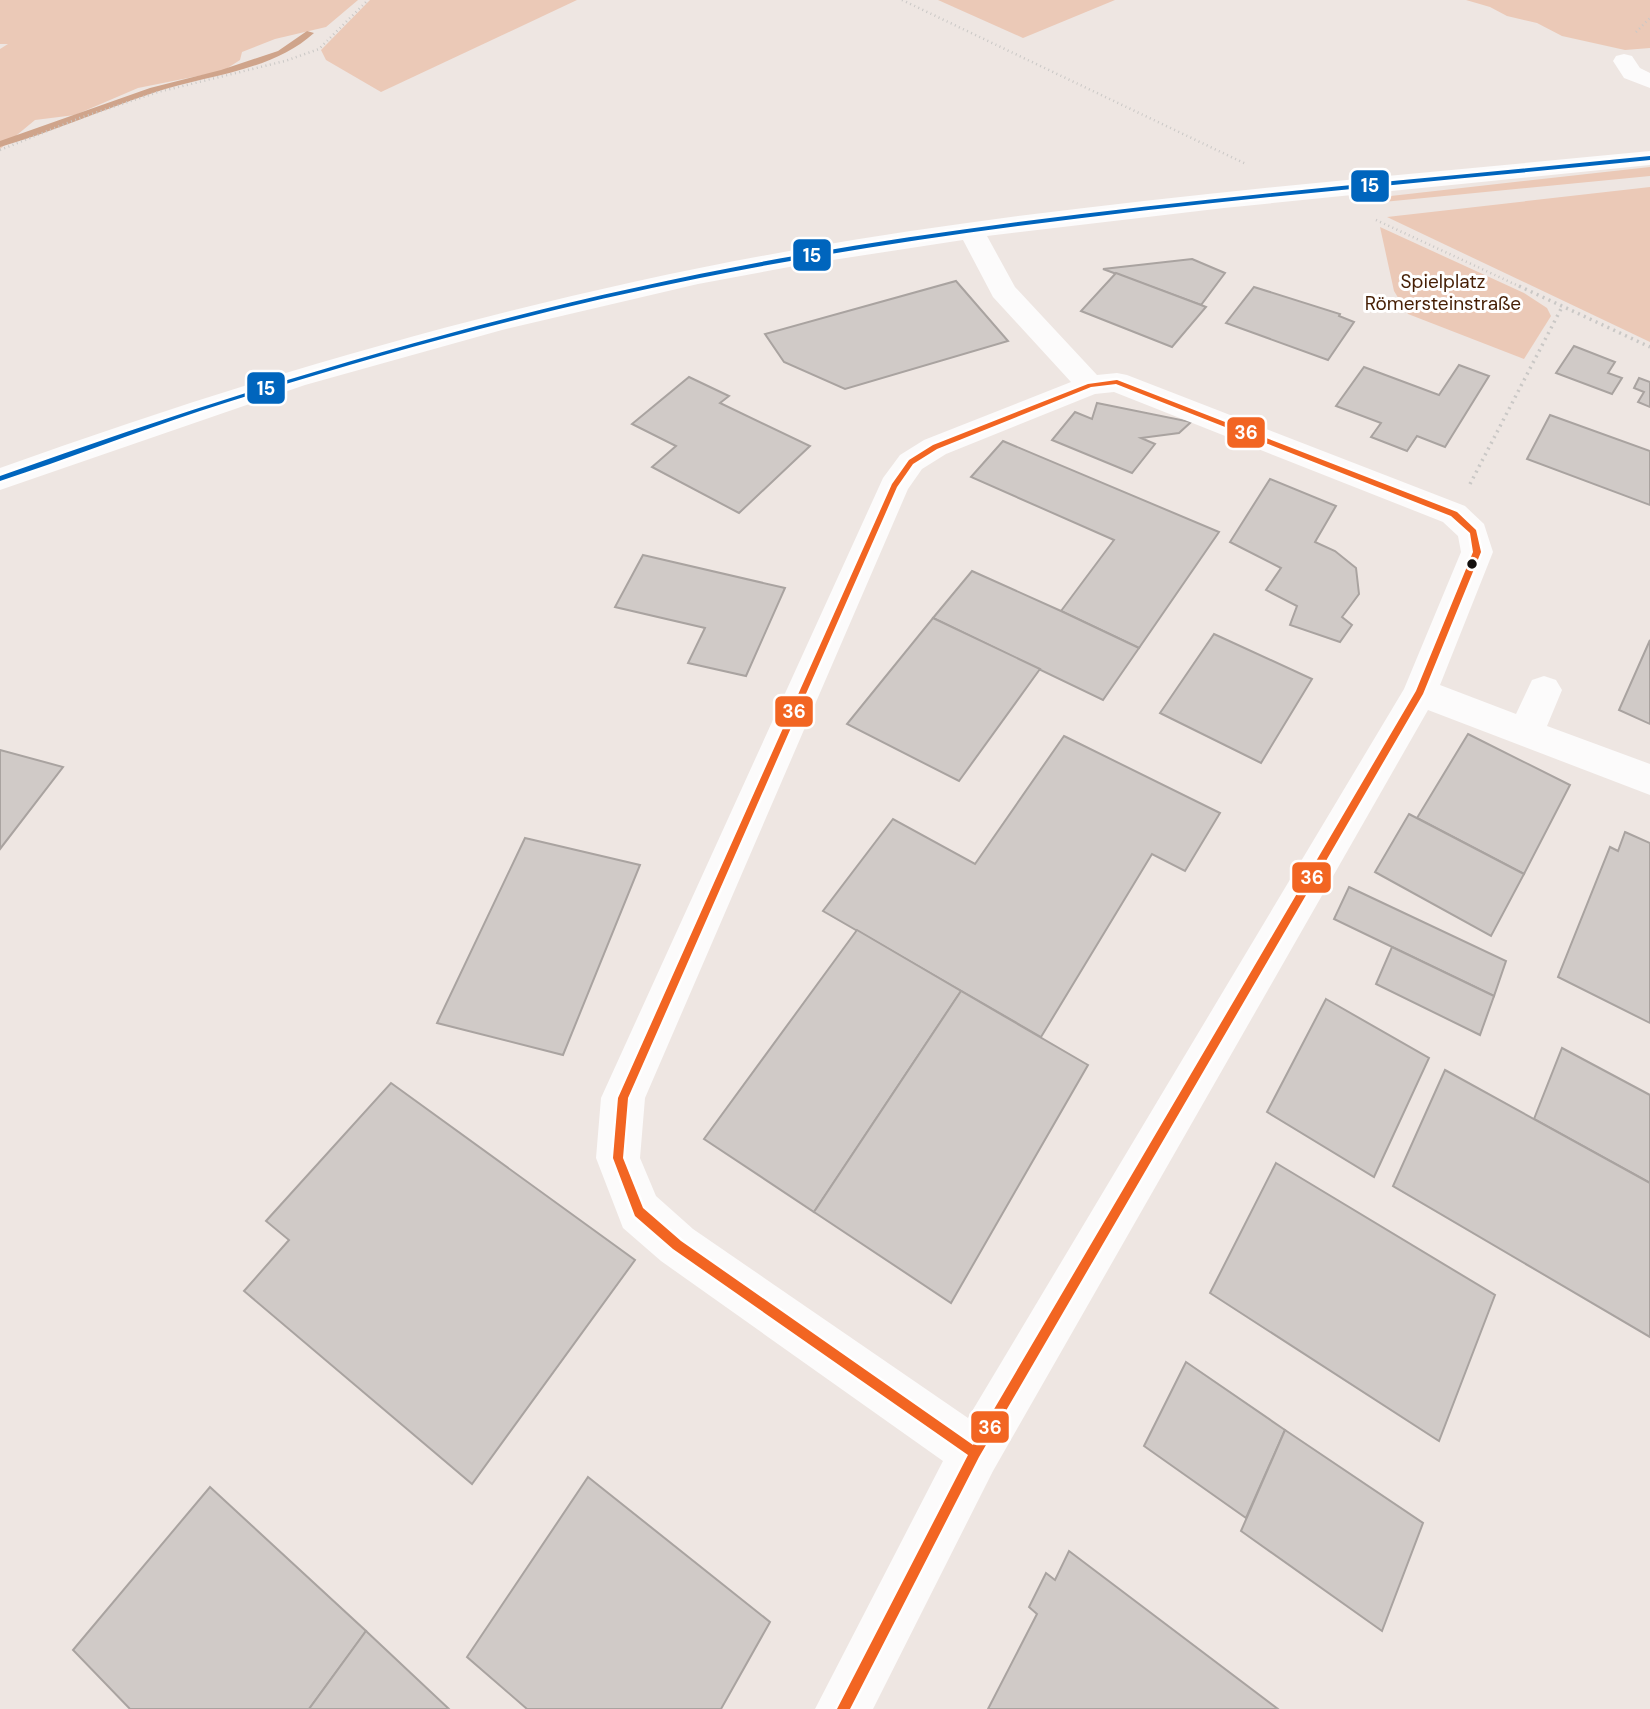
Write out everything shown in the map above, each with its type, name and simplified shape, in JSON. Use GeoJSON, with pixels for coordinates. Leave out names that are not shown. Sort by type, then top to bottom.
{"type":"FeatureCollection","features":[{"type":"Feature","properties":{"kind":"street"},"geometry":{"type":"LineString","coordinates":[[1624,61],[1632,73],[1650,80]]}},
{"type":"Feature","properties":{"kind":"street"},"geometry":{"type":"LineString","coordinates":[[0,478],[256,390],[488,324],[604,296],[749,267],[971,231],[1166,207],[1650,158]]}},
{"type":"Feature","properties":{"kind":"street"},"geometry":{"type":"LineString","coordinates":[[971,231],[1003,292],[1090,385]]}},
{"type":"Feature","properties":{"kind":"street"},"geometry":{"type":"LineString","coordinates":[[843,1709],[975,1453],[1420,692],[1477,552],[1473,532],[1454,514],[1117,382],[1090,385],[935,447],[911,462],[894,486],[623,1098],[618,1158],[639,1212],[677,1245],[975,1453]]}},
{"type":"Feature","properties":{"kind":"street"},"geometry":{"type":"LineString","coordinates":[[1527,732],[1544,690]]}},
{"type":"Feature","properties":{"kind":"street"},"geometry":{"type":"LineString","coordinates":[[1420,692],[1650,779]]}},
{"type":"Feature","properties":{"kind":"path"},"geometry":{"type":"LineString","coordinates":[[0,150],[80,118],[158,92],[285,61],[319,49],[368,0]]}},
{"type":"Feature","properties":{"kind":"path"},"geometry":{"type":"LineString","coordinates":[[902,0],[1312,193],[1383,223],[1650,347]]}},
{"type":"Feature","properties":{"kind":"path"},"geometry":{"type":"LineString","coordinates":[[1454,514],[1562,307]]}},
{"type":"Feature","properties":{"kind":"green space"},"geometry":{"type":"Polygon","coordinates":[[[0,0],[358,0],[326,27],[275,39],[242,52],[240,60],[223,71],[138,88],[75,115],[35,120],[0,149],[0,49],[8,44],[0,44],[0,0]]]}},
{"type":"Feature","properties":{"kind":"green space"},"geometry":{"type":"Polygon","coordinates":[[[370,0],[577,0],[381,92],[326,60],[321,50],[370,0]]]}},
{"type":"Feature","properties":{"kind":"green space"},"geometry":{"type":"Polygon","coordinates":[[[938,0],[1115,0],[1023,38],[938,0]]]}},
{"type":"Feature","properties":{"kind":"green space"},"geometry":{"type":"Polygon","coordinates":[[[1466,0],[1650,0],[1650,48],[1625,50],[1562,36],[1537,23],[1507,16],[1490,7],[1466,0]]]}},
{"type":"Feature","properties":{"kind":"green space"},"geometry":{"type":"Polygon","coordinates":[[[1650,167],[1650,176],[1373,203],[1355,200],[1650,167]]]}},
{"type":"Feature","properties":{"kind":"green space"},"geometry":{"type":"Polygon","coordinates":[[[1650,187],[1650,342],[1387,217],[1650,187]]]}},
{"type":"Feature","properties":{"kind":"green space","name":"Spielplatz Römersteinstraße"},"geometry":{"type":"Polygon","coordinates":[[[1380,227],[1524,293],[1547,308],[1551,316],[1524,359],[1408,314],[1394,291],[1380,227]]]}},
{"type":"Feature","properties":{"kind":"building"},"geometry":{"type":"Polygon","coordinates":[[[1192,259],[1225,273],[1201,305],[1103,269],[1192,259]]]}},
{"type":"Feature","properties":{"kind":"building"},"geometry":{"type":"Polygon","coordinates":[[[1116,273],[1206,307],[1172,347],[1081,311],[1116,273]]]}},
{"type":"Feature","properties":{"kind":"building"},"geometry":{"type":"Polygon","coordinates":[[[956,281],[1008,341],[845,389],[784,362],[765,334],[956,281]]]}},
{"type":"Feature","properties":{"kind":"building"},"geometry":{"type":"Polygon","coordinates":[[[1254,287],[1340,314],[1339,316],[1354,322],[1328,360],[1226,323],[1254,287]]]}},
{"type":"Feature","properties":{"kind":"building"},"geometry":{"type":"Polygon","coordinates":[[[1574,346],[1615,362],[1608,373],[1622,378],[1612,394],[1556,373],[1574,346]]]}},
{"type":"Feature","properties":{"kind":"building"},"geometry":{"type":"Polygon","coordinates":[[[1459,365],[1489,376],[1445,447],[1417,436],[1407,451],[1371,437],[1381,423],[1336,406],[1364,367],[1439,395],[1459,365]]]}},
{"type":"Feature","properties":{"kind":"building"},"geometry":{"type":"Polygon","coordinates":[[[689,377],[729,396],[720,403],[810,446],[739,513],[652,467],[676,446],[632,424],[689,377]]]}},
{"type":"Feature","properties":{"kind":"building"},"geometry":{"type":"Polygon","coordinates":[[[1639,378],[1650,382],[1650,407],[1638,402],[1644,392],[1634,388],[1639,378]]]}},
{"type":"Feature","properties":{"kind":"building"},"geometry":{"type":"Polygon","coordinates":[[[1097,403],[1191,422],[1179,433],[1141,438],[1155,444],[1132,473],[1052,440],[1075,412],[1092,419],[1097,403]]]}},
{"type":"Feature","properties":{"kind":"building"},"geometry":{"type":"Polygon","coordinates":[[[1550,415],[1650,451],[1650,505],[1527,459],[1550,415]]]}},
{"type":"Feature","properties":{"kind":"building"},"geometry":{"type":"Polygon","coordinates":[[[1003,441],[1219,532],[1139,648],[1061,611],[1114,540],[971,477],[1003,441]]]}},
{"type":"Feature","properties":{"kind":"building"},"geometry":{"type":"Polygon","coordinates":[[[1270,479],[1336,506],[1315,542],[1335,551],[1356,568],[1359,594],[1342,617],[1352,625],[1340,642],[1290,625],[1297,606],[1266,590],[1281,568],[1230,542],[1270,479]]]}},
{"type":"Feature","properties":{"kind":"building"},"geometry":{"type":"Polygon","coordinates":[[[643,555],[785,588],[746,676],[688,663],[705,628],[615,607],[643,555]]]}},
{"type":"Feature","properties":{"kind":"building"},"geometry":{"type":"Polygon","coordinates":[[[972,571],[1139,648],[1103,700],[933,618],[972,571]]]}},
{"type":"Feature","properties":{"kind":"building"},"geometry":{"type":"Polygon","coordinates":[[[933,618],[1040,669],[959,781],[847,724],[933,618]]]}},
{"type":"Feature","properties":{"kind":"building"},"geometry":{"type":"Polygon","coordinates":[[[1214,634],[1312,679],[1261,763],[1160,713],[1214,634]]]}},
{"type":"Feature","properties":{"kind":"building"},"geometry":{"type":"Polygon","coordinates":[[[1650,640],[1650,724],[1619,710],[1650,640]]]}},
{"type":"Feature","properties":{"kind":"building"},"geometry":{"type":"Polygon","coordinates":[[[1468,734],[1570,785],[1524,874],[1417,818],[1468,734]]]}},
{"type":"Feature","properties":{"kind":"building"},"geometry":{"type":"Polygon","coordinates":[[[1064,736],[1220,813],[1185,871],[1152,854],[1041,1037],[823,911],[893,819],[975,864],[1064,736]]]}},
{"type":"Feature","properties":{"kind":"building"},"geometry":{"type":"Polygon","coordinates":[[[0,750],[63,767],[0,849],[0,750]]]}},
{"type":"Feature","properties":{"kind":"building"},"geometry":{"type":"Polygon","coordinates":[[[1409,814],[1524,874],[1491,936],[1375,872],[1409,814]]]}},
{"type":"Feature","properties":{"kind":"building"},"geometry":{"type":"Polygon","coordinates":[[[1625,832],[1650,843],[1650,1023],[1558,977],[1610,847],[1618,851],[1625,832]]]}},
{"type":"Feature","properties":{"kind":"building"},"geometry":{"type":"Polygon","coordinates":[[[525,838],[640,865],[563,1055],[437,1023],[525,838]]]}},
{"type":"Feature","properties":{"kind":"building"},"geometry":{"type":"Polygon","coordinates":[[[1349,887],[1506,961],[1494,996],[1334,919],[1349,887]]]}},
{"type":"Feature","properties":{"kind":"building"},"geometry":{"type":"Polygon","coordinates":[[[857,930],[961,991],[814,1212],[704,1139],[857,930]]]}},
{"type":"Feature","properties":{"kind":"building"},"geometry":{"type":"Polygon","coordinates":[[[1392,947],[1494,996],[1480,1035],[1376,984],[1392,947]]]}},
{"type":"Feature","properties":{"kind":"building"},"geometry":{"type":"Polygon","coordinates":[[[961,991],[1088,1065],[951,1303],[814,1212],[961,991]]]}},
{"type":"Feature","properties":{"kind":"building"},"geometry":{"type":"Polygon","coordinates":[[[1326,999],[1429,1058],[1374,1177],[1267,1112],[1326,999]]]}},
{"type":"Feature","properties":{"kind":"building"},"geometry":{"type":"Polygon","coordinates":[[[1562,1048],[1650,1095],[1650,1183],[1534,1119],[1562,1048]]]}},
{"type":"Feature","properties":{"kind":"building"},"geometry":{"type":"Polygon","coordinates":[[[1445,1070],[1650,1183],[1650,1337],[1393,1186],[1445,1070]]]}},
{"type":"Feature","properties":{"kind":"building"},"geometry":{"type":"Polygon","coordinates":[[[391,1083],[635,1260],[472,1484],[244,1291],[289,1240],[266,1221],[391,1083]]]}},
{"type":"Feature","properties":{"kind":"building"},"geometry":{"type":"Polygon","coordinates":[[[1276,1163],[1495,1295],[1439,1441],[1210,1293],[1276,1163]]]}},
{"type":"Feature","properties":{"kind":"building"},"geometry":{"type":"Polygon","coordinates":[[[1186,1362],[1285,1430],[1246,1518],[1144,1446],[1186,1362]]]}},
{"type":"Feature","properties":{"kind":"building"},"geometry":{"type":"Polygon","coordinates":[[[1285,1430],[1423,1523],[1382,1631],[1241,1531],[1285,1430]]]}},
{"type":"Feature","properties":{"kind":"building"},"geometry":{"type":"Polygon","coordinates":[[[588,1477],[770,1622],[721,1709],[527,1709],[467,1657],[588,1477]]]}},
{"type":"Feature","properties":{"kind":"building"},"geometry":{"type":"Polygon","coordinates":[[[210,1487],[366,1631],[309,1709],[130,1709],[73,1650],[210,1487]]]}},
{"type":"Feature","properties":{"kind":"building"},"geometry":{"type":"Polygon","coordinates":[[[1069,1551],[1278,1709],[988,1709],[1037,1614],[1029,1607],[1046,1573],[1055,1580],[1069,1551]]]}},
{"type":"Feature","properties":{"kind":"building"},"geometry":{"type":"Polygon","coordinates":[[[366,1631],[449,1709],[309,1709],[366,1631]]]}},
{"type":"Feature","properties":{"kind":"waterway"},"geometry":{"type":"LineString","coordinates":[[0,144],[153,90],[224,72],[281,53],[310,33]]}},
{"type":"Feature","properties":{"kind":"transit line","name":"15"},"geometry":{"type":"LineString","coordinates":[[0,479],[196,410],[295,379],[495,323],[698,276],[800,257],[1011,225],[1224,200],[1650,158]]}},
{"type":"Feature","properties":{"kind":"transit line","name":"36"},"geometry":{"type":"LineString","coordinates":[[843,1709],[975,1453],[1420,692],[1477,552],[1473,532],[1454,514],[1117,382],[1090,385],[935,447],[911,462],[894,486],[623,1098],[618,1158],[639,1212],[677,1245],[975,1453]]}}]}
